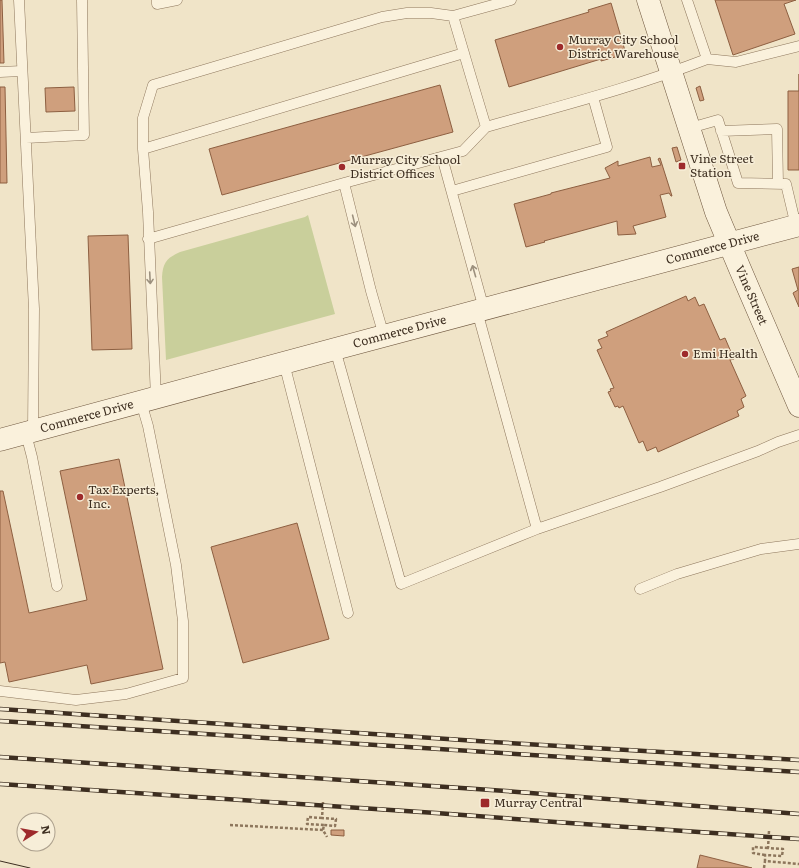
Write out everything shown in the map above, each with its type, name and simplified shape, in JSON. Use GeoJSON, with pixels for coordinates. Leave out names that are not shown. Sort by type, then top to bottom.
{"type":"FeatureCollection","features":[{"type":"Feature","properties":{"kind":"street","name":"Vine Street"},"geometry":{"type":"LineString","coordinates":[[648,0],[716,212],[799,406]]}},
{"type":"Feature","properties":{"kind":"street","name":"Commerce Drive"},"geometry":{"type":"LineString","coordinates":[[0,440],[284,362],[797,225]]}},
{"type":"Feature","properties":{"kind":"lane"},"geometry":{"type":"LineString","coordinates":[[19,0],[34,309],[29,433],[32,457],[57,586]]}},
{"type":"Feature","properties":{"kind":"lane"},"geometry":{"type":"LineString","coordinates":[[26,138],[84,135],[82,0]]}},
{"type":"Feature","properties":{"kind":"lane"},"geometry":{"type":"LineString","coordinates":[[156,0],[158,4],[177,0]]}},
{"type":"Feature","properties":{"kind":"lane"},"geometry":{"type":"LineString","coordinates":[[0,691],[76,700],[126,694],[183,678],[183,621],[176,565],[148,426],[148,212],[143,149],[143,118],[153,85],[382,17],[407,13],[431,13],[454,16],[511,0]]}},
{"type":"Feature","properties":{"kind":"lane"},"geometry":{"type":"LineString","coordinates":[[687,0],[707,59]]}},
{"type":"Feature","properties":{"kind":"lane"},"geometry":{"type":"LineString","coordinates":[[454,16],[486,127]]}},
{"type":"Feature","properties":{"kind":"lane"},"geometry":{"type":"LineString","coordinates":[[148,239],[463,151],[486,127],[672,73],[707,59],[736,62],[799,46]]}},
{"type":"Feature","properties":{"kind":"lane"},"geometry":{"type":"LineString","coordinates":[[143,149],[464,53]]}},
{"type":"Feature","properties":{"kind":"lane"},"geometry":{"type":"LineString","coordinates":[[0,72],[22,71]]}},
{"type":"Feature","properties":{"kind":"lane"},"geometry":{"type":"LineString","coordinates":[[452,191],[607,147],[593,96]]}},
{"type":"Feature","properties":{"kind":"lane"},"geometry":{"type":"LineString","coordinates":[[690,128],[718,120],[738,183],[786,184],[797,225]]}},
{"type":"Feature","properties":{"kind":"lane"},"geometry":{"type":"LineString","coordinates":[[721,131],[777,129],[778,184]]}},
{"type":"Feature","properties":{"kind":"lane"},"geometry":{"type":"LineString","coordinates":[[442,157],[452,191],[537,529]]}},
{"type":"Feature","properties":{"kind":"lane"},"geometry":{"type":"LineString","coordinates":[[344,183],[384,336]]}},
{"type":"Feature","properties":{"kind":"lane"},"geometry":{"type":"LineString","coordinates":[[335,349],[401,584],[537,529],[758,452],[778,442],[799,435]]}},
{"type":"Feature","properties":{"kind":"lane"},"geometry":{"type":"LineString","coordinates":[[284,362],[348,613]]}},
{"type":"Feature","properties":{"kind":"lane"},"geometry":{"type":"LineString","coordinates":[[640,589],[677,574],[761,549],[799,544]]}},
{"type":"Feature","properties":{"kind":"path"},"geometry":{"type":"LineString","coordinates":[[322,818],[323,802]]}},
{"type":"Feature","properties":{"kind":"path"},"geometry":{"type":"LineString","coordinates":[[308,817],[336,818],[335,826],[324,825],[308,824],[308,817]]}},
{"type":"Feature","properties":{"kind":"path"},"geometry":{"type":"LineString","coordinates":[[230,825],[324,830]]}},
{"type":"Feature","properties":{"kind":"path"},"geometry":{"type":"LineString","coordinates":[[324,825],[326,837]]}},
{"type":"Feature","properties":{"kind":"path"},"geometry":{"type":"LineString","coordinates":[[768,848],[769,831]]}},
{"type":"Feature","properties":{"kind":"path"},"geometry":{"type":"LineString","coordinates":[[753,847],[783,849],[782,856],[765,855],[753,854],[753,847]]}},
{"type":"Feature","properties":{"kind":"path"},"geometry":{"type":"LineString","coordinates":[[764,868],[765,855]]}},
{"type":"Feature","properties":{"kind":"path"},"geometry":{"type":"LineString","coordinates":[[765,861],[799,864]]}},
{"type":"Feature","properties":{"kind":"green space"},"geometry":{"type":"Polygon","coordinates":[[[308,215],[335,314],[166,360],[162,277],[163,268],[166,261],[180,252],[308,215]]]}},
{"type":"Feature","properties":{"kind":"building"},"geometry":{"type":"Polygon","coordinates":[[[0,0],[2,0],[4,63],[0,63],[0,0]]]}},
{"type":"Feature","properties":{"kind":"building"},"geometry":{"type":"Polygon","coordinates":[[[715,0],[796,0],[784,4],[795,34],[733,55],[715,0]]]}},
{"type":"Feature","properties":{"kind":"building","name":"Murray City School District Warehouse"},"geometry":{"type":"Polygon","coordinates":[[[611,3],[626,54],[601,61],[601,59],[509,87],[495,40],[589,12],[588,10],[611,3]]]}},
{"type":"Feature","properties":{"kind":"building"},"geometry":{"type":"Polygon","coordinates":[[[440,85],[453,132],[222,195],[209,149],[440,85]]]}},
{"type":"Feature","properties":{"kind":"building"},"geometry":{"type":"Polygon","coordinates":[[[700,86],[704,100],[700,101],[696,88],[700,86]]]}},
{"type":"Feature","properties":{"kind":"building"},"geometry":{"type":"Polygon","coordinates":[[[0,87],[5,87],[7,183],[0,183],[0,87]]]}},
{"type":"Feature","properties":{"kind":"building"},"geometry":{"type":"Polygon","coordinates":[[[74,87],[75,111],[46,112],[45,88],[74,87]]]}},
{"type":"Feature","properties":{"kind":"building"},"geometry":{"type":"Polygon","coordinates":[[[788,91],[799,91],[799,170],[788,170],[788,91]]]}},
{"type":"Feature","properties":{"kind":"building"},"geometry":{"type":"Polygon","coordinates":[[[677,147],[681,160],[676,162],[672,148],[677,147]]]}},
{"type":"Feature","properties":{"kind":"building"},"geometry":{"type":"Polygon","coordinates":[[[650,157],[652,167],[661,165],[658,159],[660,158],[672,196],[669,193],[660,195],[666,217],[633,226],[636,234],[618,235],[617,221],[526,247],[514,204],[610,178],[605,168],[618,161],[618,166],[650,157]]]}},
{"type":"Feature","properties":{"kind":"building"},"geometry":{"type":"Polygon","coordinates":[[[128,235],[132,349],[92,350],[88,236],[128,235]]]}},
{"type":"Feature","properties":{"kind":"building"},"geometry":{"type":"Polygon","coordinates":[[[799,267],[799,307],[793,293],[798,290],[792,269],[799,267]]]}},
{"type":"Feature","properties":{"kind":"building"},"geometry":{"type":"Polygon","coordinates":[[[686,296],[688,301],[695,297],[699,306],[704,304],[720,340],[725,338],[734,359],[730,360],[746,396],[741,399],[744,407],[737,411],[739,416],[658,452],[656,447],[647,451],[643,441],[639,443],[623,406],[619,408],[618,406],[615,407],[608,392],[611,391],[610,389],[614,388],[597,350],[602,348],[598,340],[608,336],[606,332],[686,296]]]}},
{"type":"Feature","properties":{"kind":"building"},"geometry":{"type":"Polygon","coordinates":[[[119,459],[163,669],[91,684],[87,665],[9,682],[5,662],[0,663],[0,491],[3,491],[29,613],[87,600],[60,471],[119,459]]]}},
{"type":"Feature","properties":{"kind":"building"},"geometry":{"type":"Polygon","coordinates":[[[297,523],[329,639],[243,663],[211,547],[297,523]]]}},
{"type":"Feature","properties":{"kind":"building"},"geometry":{"type":"Polygon","coordinates":[[[331,830],[344,830],[344,836],[331,835],[331,830]]]}},
{"type":"Feature","properties":{"kind":"building"},"geometry":{"type":"Polygon","coordinates":[[[700,855],[752,868],[697,868],[700,855]]]}},
{"type":"Feature","properties":{"kind":"tram line"},"geometry":{"type":"LineString","coordinates":[[0,861],[30,868]]}},
{"type":"Feature","properties":{"kind":"railway"},"geometry":{"type":"LineString","coordinates":[[0,709],[492,742],[799,760]]}},
{"type":"Feature","properties":{"kind":"railway"},"geometry":{"type":"LineString","coordinates":[[0,721],[799,772]]}},
{"type":"Feature","properties":{"kind":"railway"},"geometry":{"type":"LineString","coordinates":[[0,757],[506,791],[799,814]]}},
{"type":"Feature","properties":{"kind":"railway"},"geometry":{"type":"LineString","coordinates":[[0,784],[799,839]]}},
{"type":"Feature","properties":{"kind":"place","name":"Murray City School District Warehouse"},"geometry":{"type":"Point","coordinates":[560,47]}},
{"type":"Feature","properties":{"kind":"place","name":"Vine Street Station"},"geometry":{"type":"Point","coordinates":[682,166]}},
{"type":"Feature","properties":{"kind":"place","name":"Murray City School District Offices"},"geometry":{"type":"Point","coordinates":[342,167]}},
{"type":"Feature","properties":{"kind":"place","name":"Emi Health"},"geometry":{"type":"Point","coordinates":[685,354]}},
{"type":"Feature","properties":{"kind":"place","name":"Tax Experts, Inc."},"geometry":{"type":"Point","coordinates":[80,497]}},
{"type":"Feature","properties":{"kind":"place","name":"Murray Central"},"geometry":{"type":"Point","coordinates":[485,803]}}]}
